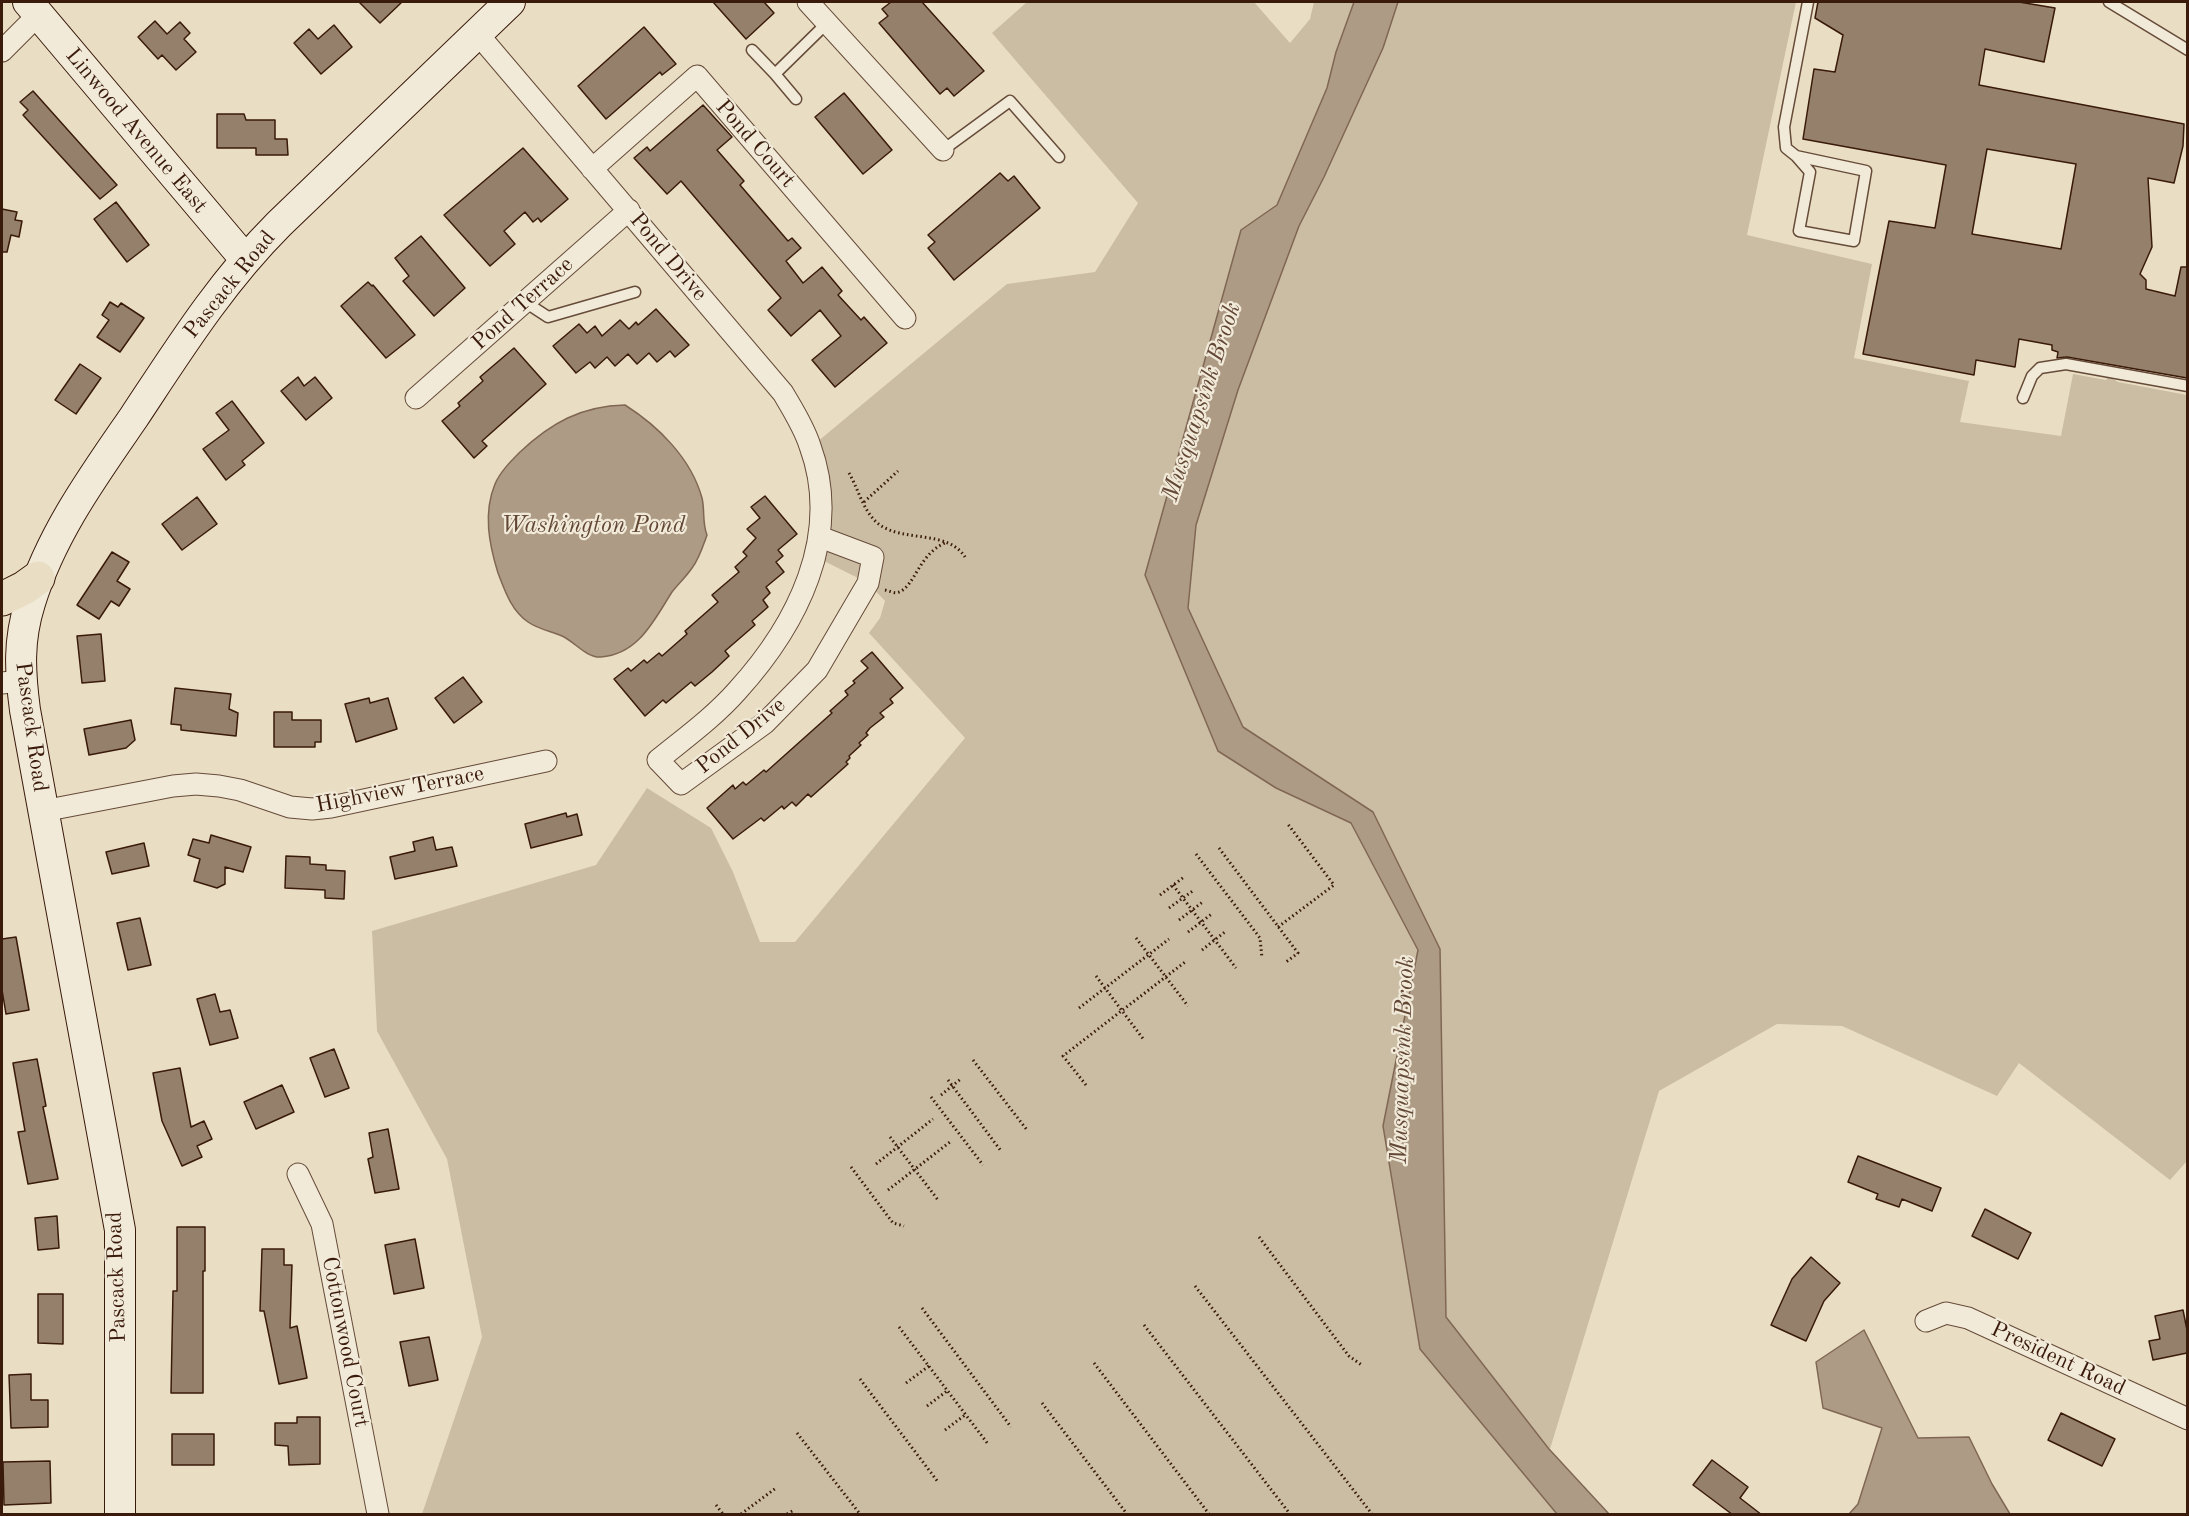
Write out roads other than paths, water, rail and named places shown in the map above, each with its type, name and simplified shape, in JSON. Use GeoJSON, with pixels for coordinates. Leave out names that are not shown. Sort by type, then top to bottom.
{"type":"FeatureCollection","features":[{"type":"Feature","properties":{"kind":"highway"},"geometry":{"type":"LineString","coordinates":[[2,599],[38,578]]}},
{"type":"Feature","properties":{"kind":"main road","name":"Pascack Road"},"geometry":{"type":"LineString","coordinates":[[120,1515],[120,1230],[44,811],[11,682],[20,657],[22,631],[38,578],[57,539],[86,488],[200,317],[245,259],[510,2]]}},
{"type":"Feature","properties":{"kind":"main road","name":"Linwood Avenue East"},"geometry":{"type":"LineString","coordinates":[[33,8],[245,259]]}},
{"type":"Feature","properties":{"kind":"street"},"geometry":{"type":"LineString","coordinates":[[808,2],[943,150]]}},
{"type":"Feature","properties":{"kind":"street"},"geometry":{"type":"LineString","coordinates":[[2,51],[33,8]]}},
{"type":"Feature","properties":{"kind":"street","name":"Pond Drive"},"geometry":{"type":"LineString","coordinates":[[477,33],[783,393],[800,421],[811,447],[818,474],[822,506],[816,557],[803,592],[782,632],[761,663],[736,692],[709,719],[658,760],[681,784],[765,723],[817,670],[868,583],[873,557],[820,537]]}},
{"type":"Feature","properties":{"kind":"street","name":"Pond Court"},"geometry":{"type":"LineString","coordinates":[[592,169],[697,76],[905,318]]}},
{"type":"Feature","properties":{"kind":"street","name":"Pond Terrace"},"geometry":{"type":"LineString","coordinates":[[416,398],[629,210]]}},
{"type":"Feature","properties":{"kind":"street","name":"Highview Terrace"},"geometry":{"type":"LineString","coordinates":[[44,811],[173,786],[196,784],[240,790],[290,807],[312,809],[332,807],[546,761]]}},
{"type":"Feature","properties":{"kind":"street","name":"Cottonwood Court"},"geometry":{"type":"LineString","coordinates":[[298,1174],[322,1224],[378,1515]]}},
{"type":"Feature","properties":{"kind":"street","name":"President Road"},"geometry":{"type":"LineString","coordinates":[[1926,1321],[1946,1313],[1968,1318],[2187,1419]]}},
{"type":"Feature","properties":{"kind":"lane"},"geometry":{"type":"LineString","coordinates":[[1796,156],[1866,171],[1854,241],[1799,231],[1810,172],[1786,148],[1784,127],[1808,2]]}},
{"type":"Feature","properties":{"kind":"lane"},"geometry":{"type":"LineString","coordinates":[[2109,2],[2187,50]]}},
{"type":"Feature","properties":{"kind":"lane"},"geometry":{"type":"LineString","coordinates":[[775,74],[827,22]]}},
{"type":"Feature","properties":{"kind":"lane"},"geometry":{"type":"LineString","coordinates":[[752,50],[796,99]]}},
{"type":"Feature","properties":{"kind":"lane"},"geometry":{"type":"LineString","coordinates":[[943,150],[1010,101],[1059,157]]}},
{"type":"Feature","properties":{"kind":"lane"},"geometry":{"type":"LineString","coordinates":[[525,302],[548,317],[635,292]]}},
{"type":"Feature","properties":{"kind":"lane"},"geometry":{"type":"LineString","coordinates":[[2023,398],[2032,376],[2040,368],[2066,364],[2187,386]]}},
{"type":"Feature","properties":{"kind":"water","name":"Musquapsink Brook"},"geometry":{"type":"Polygon","coordinates":[[[1354,2],[1398,2],[1383,48],[1299,226],[1238,390],[1196,525],[1188,608],[1243,727],[1373,812],[1440,949],[1446,1317],[1549,1449],[1609,1514],[1557,1514],[1420,1349],[1383,1126],[1418,950],[1351,823],[1276,788],[1218,751],[1145,575],[1241,230],[1277,205],[1327,88],[1336,52],[1354,2]]]}},
{"type":"Feature","properties":{"kind":"water","name":"Washington Pond"},"geometry":{"type":"Polygon","coordinates":[[[625,405],[661,433],[682,457],[697,483],[702,498],[707,535],[694,564],[644,634],[626,650],[596,657],[585,652],[567,638],[532,624],[513,606],[498,573],[492,551],[489,506],[495,484],[503,471],[520,452],[543,433],[581,413],[609,406],[625,405]]]}},
{"type":"Feature","properties":{"kind":"water"},"geometry":{"type":"Polygon","coordinates":[[[1864,1330],[1918,1438],[1969,1437],[2010,1514],[1849,1514],[1858,1504],[1882,1428],[1823,1408],[1816,1362],[1864,1330]]]}}]}
